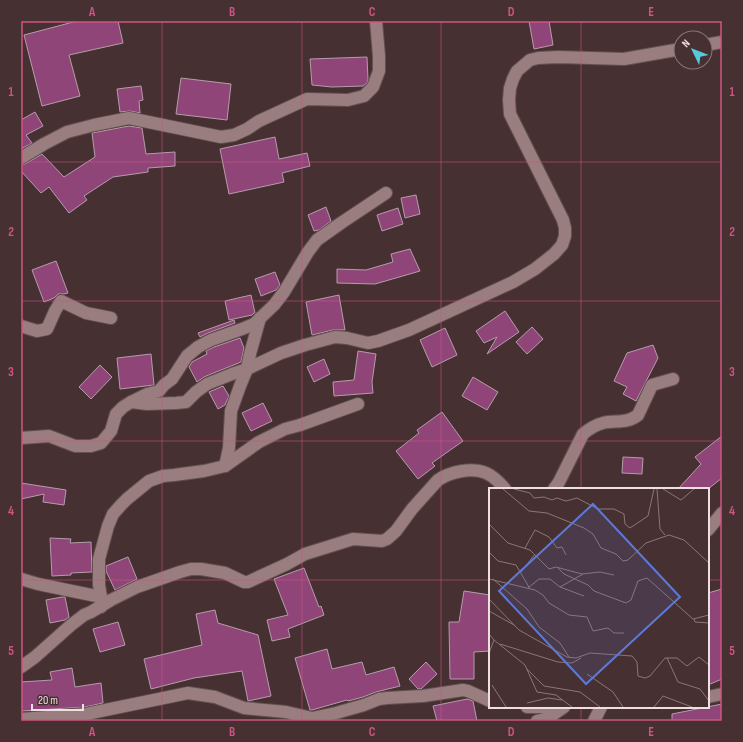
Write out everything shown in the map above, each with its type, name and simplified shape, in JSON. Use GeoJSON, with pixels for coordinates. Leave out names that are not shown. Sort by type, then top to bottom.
{"type":"FeatureCollection","features":[{"type":"Feature","properties":{"kind":"street"},"geometry":{"type":"LineString","coordinates":[[21,158],[67,132],[129,118],[221,137],[234,135],[307,99],[348,100],[364,96],[373,87],[379,71],[376,21]]}},
{"type":"Feature","properties":{"kind":"street"},"geometry":{"type":"LineString","coordinates":[[130,402],[147,404],[176,404],[186,402],[207,384],[247,369],[281,353],[305,345],[335,338],[347,338],[364,343],[378,341],[408,330],[513,282],[542,264],[562,245],[565,236],[565,228],[563,220],[510,114],[510,88],[517,71],[530,60],[538,58],[558,57],[624,59],[673,50]]}},
{"type":"Feature","properties":{"kind":"street"},"geometry":{"type":"LineString","coordinates":[[21,438],[49,436],[75,446],[91,446],[102,443],[111,431],[116,414],[123,407],[130,402],[148,394],[159,392],[164,385],[172,379],[187,356],[198,347],[211,340],[254,324],[274,305],[284,292],[317,240],[386,193]]}},
{"type":"Feature","properties":{"kind":"street"},"geometry":{"type":"LineString","coordinates":[[21,326],[37,331],[47,328],[61,301],[86,313],[111,318]]}},
{"type":"Feature","properties":{"kind":"street"},"geometry":{"type":"LineString","coordinates":[[225,466],[229,448],[231,411],[247,369],[260,318]]}},
{"type":"Feature","properties":{"kind":"street"},"geometry":{"type":"LineString","coordinates":[[555,488],[560,482],[583,434],[589,429],[604,423],[631,420],[638,415],[652,384],[672,379]]}},
{"type":"Feature","properties":{"kind":"street"},"geometry":{"type":"LineString","coordinates":[[101,602],[99,585],[99,559],[108,526],[113,514],[121,505],[149,481],[163,476],[174,476],[225,466],[259,442],[285,429],[358,404]]}},
{"type":"Feature","properties":{"kind":"street"},"geometry":{"type":"LineString","coordinates":[[21,579],[101,602],[111,600],[137,587],[191,569],[225,573],[244,582],[248,582],[306,554],[353,539],[382,541],[392,536],[412,509],[438,480],[450,474],[473,470],[482,472],[488,474],[504,488]]}},
{"type":"Feature","properties":{"kind":"street"},"geometry":{"type":"LineString","coordinates":[[709,529],[722,514]]}},
{"type":"Feature","properties":{"kind":"street"},"geometry":{"type":"LineString","coordinates":[[21,667],[35,657],[84,614],[91,612],[101,602]]}},
{"type":"Feature","properties":{"kind":"street"},"geometry":{"type":"LineString","coordinates":[[21,719],[86,714],[188,693],[215,697],[244,708],[286,712],[312,718],[336,713],[379,699],[423,696],[464,690],[489,701]]}},
{"type":"Feature","properties":{"kind":"street"},"geometry":{"type":"LineString","coordinates":[[709,697],[722,694]]}},
{"type":"Feature","properties":{"kind":"street"},"geometry":{"type":"LineString","coordinates":[[537,721],[548,718],[563,708]]}},
{"type":"Feature","properties":{"kind":"street"},"geometry":{"type":"LineString","coordinates":[[594,721],[600,708]]}},
{"type":"Feature","properties":{"kind":"building"},"geometry":{"type":"Polygon","coordinates":[[[77,21],[118,21],[123,43],[69,55],[80,96],[42,106],[24,35],[77,21]]]}},
{"type":"Feature","properties":{"kind":"building"},"geometry":{"type":"Polygon","coordinates":[[[529,21],[549,21],[553,45],[534,49],[529,21]]]}},
{"type":"Feature","properties":{"kind":"building"},"geometry":{"type":"Polygon","coordinates":[[[367,57],[368,80],[363,86],[332,87],[312,85],[310,59],[367,57]]]}},
{"type":"Feature","properties":{"kind":"building"},"geometry":{"type":"Polygon","coordinates":[[[181,78],[231,84],[227,120],[176,114],[181,78]]]}},
{"type":"Feature","properties":{"kind":"building"},"geometry":{"type":"Polygon","coordinates":[[[141,86],[143,100],[139,101],[140,113],[130,111],[120,112],[117,89],[141,86]]]}},
{"type":"Feature","properties":{"kind":"building"},"geometry":{"type":"Polygon","coordinates":[[[35,112],[43,126],[26,135],[32,143],[21,149],[21,120],[35,112]]]}},
{"type":"Feature","properties":{"kind":"building"},"geometry":{"type":"Polygon","coordinates":[[[129,126],[142,128],[146,154],[175,152],[175,166],[148,168],[148,172],[113,177],[84,196],[87,200],[69,213],[49,187],[41,193],[21,171],[21,165],[42,154],[64,177],[95,157],[92,133],[129,126]]]}},
{"type":"Feature","properties":{"kind":"building"},"geometry":{"type":"Polygon","coordinates":[[[275,137],[279,159],[307,153],[310,166],[282,173],[284,182],[229,194],[220,149],[275,137]]]}},
{"type":"Feature","properties":{"kind":"building"},"geometry":{"type":"Polygon","coordinates":[[[416,195],[420,214],[405,218],[401,198],[416,195]]]}},
{"type":"Feature","properties":{"kind":"building"},"geometry":{"type":"Polygon","coordinates":[[[326,207],[331,221],[319,230],[314,231],[308,215],[326,207]]]}},
{"type":"Feature","properties":{"kind":"building"},"geometry":{"type":"Polygon","coordinates":[[[398,208],[403,224],[382,231],[377,215],[398,208]]]}},
{"type":"Feature","properties":{"kind":"building"},"geometry":{"type":"Polygon","coordinates":[[[410,249],[420,271],[375,284],[337,283],[337,269],[366,270],[393,262],[391,254],[410,249]]]}},
{"type":"Feature","properties":{"kind":"building"},"geometry":{"type":"Polygon","coordinates":[[[56,261],[68,293],[58,294],[54,298],[44,302],[32,270],[56,261]]]}},
{"type":"Feature","properties":{"kind":"building"},"geometry":{"type":"Polygon","coordinates":[[[275,272],[280,285],[276,290],[261,296],[255,279],[275,272]]]}},
{"type":"Feature","properties":{"kind":"building"},"geometry":{"type":"Polygon","coordinates":[[[251,295],[255,313],[229,320],[225,301],[251,295]]]}},
{"type":"Feature","properties":{"kind":"building"},"geometry":{"type":"Polygon","coordinates":[[[339,295],[345,330],[333,330],[312,335],[306,302],[339,295]]]}},
{"type":"Feature","properties":{"kind":"building"},"geometry":{"type":"Polygon","coordinates":[[[505,311],[519,332],[487,354],[497,337],[484,343],[476,331],[505,311]]]}},
{"type":"Feature","properties":{"kind":"building"},"geometry":{"type":"Polygon","coordinates":[[[234,320],[235,323],[200,337],[198,333],[234,320]]]}},
{"type":"Feature","properties":{"kind":"building"},"geometry":{"type":"Polygon","coordinates":[[[532,327],[543,339],[527,354],[516,342],[532,327]]]}},
{"type":"Feature","properties":{"kind":"building"},"geometry":{"type":"Polygon","coordinates":[[[445,328],[457,355],[432,367],[420,340],[445,328]]]}},
{"type":"Feature","properties":{"kind":"building"},"geometry":{"type":"Polygon","coordinates":[[[240,338],[244,348],[241,362],[204,377],[197,382],[189,367],[192,362],[207,354],[206,351],[214,347],[240,338]]]}},
{"type":"Feature","properties":{"kind":"building"},"geometry":{"type":"Polygon","coordinates":[[[653,345],[658,358],[636,401],[623,394],[627,387],[614,381],[627,353],[653,345]]]}},
{"type":"Feature","properties":{"kind":"building"},"geometry":{"type":"Polygon","coordinates":[[[358,351],[376,354],[372,382],[373,393],[334,396],[333,382],[354,380],[358,351]]]}},
{"type":"Feature","properties":{"kind":"building"},"geometry":{"type":"Polygon","coordinates":[[[151,354],[154,385],[120,389],[117,358],[151,354]]]}},
{"type":"Feature","properties":{"kind":"building"},"geometry":{"type":"Polygon","coordinates":[[[324,359],[330,374],[314,382],[307,367],[324,359]]]}},
{"type":"Feature","properties":{"kind":"building"},"geometry":{"type":"Polygon","coordinates":[[[100,365],[112,377],[91,399],[79,387],[100,365]]]}},
{"type":"Feature","properties":{"kind":"building"},"geometry":{"type":"Polygon","coordinates":[[[473,377],[498,392],[487,410],[462,396],[473,377]]]}},
{"type":"Feature","properties":{"kind":"building"},"geometry":{"type":"Polygon","coordinates":[[[223,386],[229,396],[225,405],[218,409],[209,392],[223,386]]]}},
{"type":"Feature","properties":{"kind":"building"},"geometry":{"type":"Polygon","coordinates":[[[263,403],[272,421],[251,431],[242,413],[263,403]]]}},
{"type":"Feature","properties":{"kind":"building"},"geometry":{"type":"Polygon","coordinates":[[[442,412],[463,441],[432,463],[435,466],[418,479],[396,451],[419,433],[417,430],[442,412]]]}},
{"type":"Feature","properties":{"kind":"building"},"geometry":{"type":"Polygon","coordinates":[[[722,436],[722,478],[709,488],[679,488],[701,464],[695,457],[722,436]]]}},
{"type":"Feature","properties":{"kind":"building"},"geometry":{"type":"Polygon","coordinates":[[[623,457],[643,458],[642,474],[622,473],[623,457]]]}},
{"type":"Feature","properties":{"kind":"building"},"geometry":{"type":"Polygon","coordinates":[[[21,483],[66,490],[64,505],[43,502],[44,494],[21,499],[21,483]]]}},
{"type":"Feature","properties":{"kind":"building"},"geometry":{"type":"Polygon","coordinates":[[[50,538],[71,539],[70,543],[91,542],[92,572],[52,576],[50,538]]]}},
{"type":"Feature","properties":{"kind":"building"},"geometry":{"type":"Polygon","coordinates":[[[128,557],[137,579],[115,590],[106,571],[106,566],[128,557]]]}},
{"type":"Feature","properties":{"kind":"building"},"geometry":{"type":"Polygon","coordinates":[[[304,568],[319,607],[321,606],[324,615],[288,629],[290,637],[272,641],[267,620],[288,615],[274,579],[304,568]]]}},
{"type":"Feature","properties":{"kind":"building"},"geometry":{"type":"Polygon","coordinates":[[[722,589],[722,679],[709,685],[709,593],[722,589]]]}},
{"type":"Feature","properties":{"kind":"building"},"geometry":{"type":"Polygon","coordinates":[[[464,591],[489,595],[489,651],[474,652],[474,679],[450,679],[449,622],[459,622],[464,591]]]}},
{"type":"Feature","properties":{"kind":"building"},"geometry":{"type":"Polygon","coordinates":[[[65,597],[69,617],[65,620],[50,623],[46,600],[65,597]]]}},
{"type":"Feature","properties":{"kind":"building"},"geometry":{"type":"Polygon","coordinates":[[[215,610],[218,623],[258,635],[271,696],[248,701],[242,671],[194,678],[151,689],[144,659],[202,645],[196,614],[215,610]]]}},
{"type":"Feature","properties":{"kind":"building"},"geometry":{"type":"Polygon","coordinates":[[[118,622],[125,645],[100,652],[93,629],[118,622]]]}},
{"type":"Feature","properties":{"kind":"building"},"geometry":{"type":"Polygon","coordinates":[[[327,649],[332,669],[362,662],[366,675],[394,667],[400,686],[310,710],[295,658],[327,649]]]}},
{"type":"Feature","properties":{"kind":"building"},"geometry":{"type":"Polygon","coordinates":[[[426,662],[437,674],[421,689],[418,689],[409,679],[426,662]]]}},
{"type":"Feature","properties":{"kind":"building"},"geometry":{"type":"Polygon","coordinates":[[[72,668],[75,687],[101,683],[103,703],[85,707],[21,711],[21,682],[52,680],[50,672],[72,668]]]}},
{"type":"Feature","properties":{"kind":"building"},"geometry":{"type":"Polygon","coordinates":[[[467,699],[473,701],[477,721],[437,721],[433,706],[467,699]]]}},
{"type":"Feature","properties":{"kind":"building"},"geometry":{"type":"Polygon","coordinates":[[[722,704],[722,721],[672,721],[672,714],[709,708],[709,707],[722,704]]]}}]}
